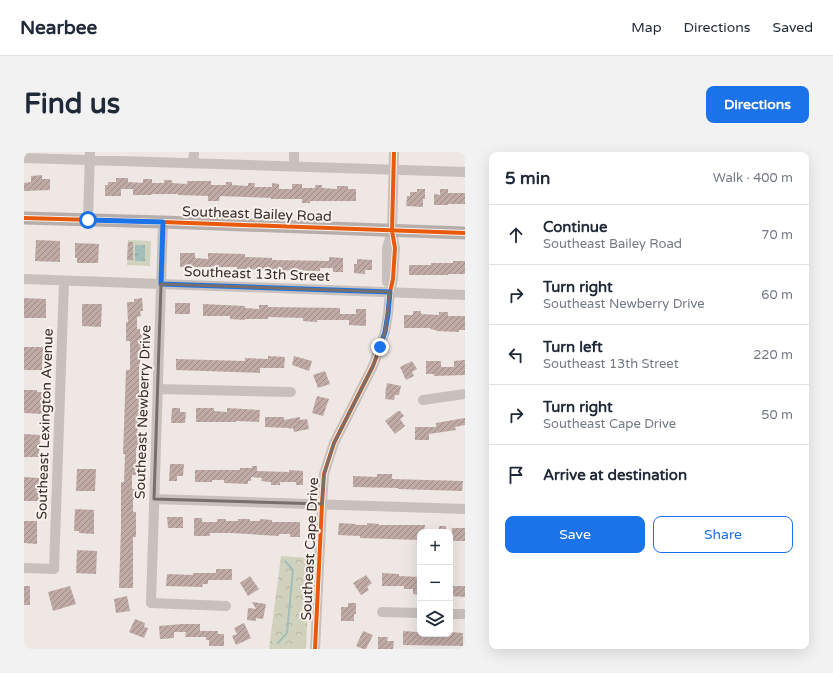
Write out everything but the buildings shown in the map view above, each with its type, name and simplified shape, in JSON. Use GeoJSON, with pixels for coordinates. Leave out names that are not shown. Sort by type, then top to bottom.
{"type":"FeatureCollection","features":[{"type":"Feature","properties":{"kind":"main road","name":"Southeast Bailey Road"},"geometry":{"type":"LineString","coordinates":[[24,218],[465,233]]}},
{"type":"Feature","properties":{"kind":"street"},"geometry":{"type":"LineString","coordinates":[[193,163],[194,152]]}},
{"type":"Feature","properties":{"kind":"street"},"geometry":{"type":"LineString","coordinates":[[294,152],[294,166]]}},
{"type":"Feature","properties":{"kind":"street","name":"Southeast Cape Drive"},"geometry":{"type":"LineString","coordinates":[[315,649],[324,474],[334,443],[373,366],[385,332],[388,314],[390,292],[386,279],[387,248],[392,231],[394,152]]}},
{"type":"Feature","properties":{"kind":"street"},"geometry":{"type":"LineString","coordinates":[[88,220],[90,156]]}},
{"type":"Feature","properties":{"kind":"street"},"geometry":{"type":"LineString","coordinates":[[24,158],[90,156],[193,163],[465,172]]}},
{"type":"Feature","properties":{"kind":"street","name":"Southeast Newberry Drive"},"geometry":{"type":"LineString","coordinates":[[163,222],[150,603],[226,606]]}},
{"type":"Feature","properties":{"kind":"street","name":"Southeast 13th Street"},"geometry":{"type":"LineString","coordinates":[[24,279],[465,295]]}},
{"type":"Feature","properties":{"kind":"street","name":"Southeast Lexington Avenue"},"geometry":{"type":"LineString","coordinates":[[24,568],[54,569],[64,281]]}},
{"type":"Feature","properties":{"kind":"street"},"geometry":{"type":"LineString","coordinates":[[158,389],[291,392]]}},
{"type":"Feature","properties":{"kind":"street"},"geometry":{"type":"LineString","coordinates":[[423,400],[465,394]]}},
{"type":"Feature","properties":{"kind":"street"},"geometry":{"type":"LineString","coordinates":[[154,498],[465,509]]}},
{"type":"Feature","properties":{"kind":"street"},"geometry":{"type":"LineString","coordinates":[[382,612],[417,613]]}},
{"type":"Feature","properties":{"kind":"street"},"geometry":{"type":"LineString","coordinates":[[453,614],[465,614]]}},
{"type":"Feature","properties":{"kind":"highlighted area"},"geometry":{"type":"Polygon","coordinates":[[[161,284],[390,292],[385,332],[373,366],[334,443],[324,474],[322,504],[154,499],[161,284]]]}},
{"type":"Feature","properties":{"kind":"green space"},"geometry":{"type":"Polygon","coordinates":[[[128,240],[151,241],[150,266],[127,265],[128,240]]]}},
{"type":"Feature","properties":{"kind":"green space"},"geometry":{"type":"Polygon","coordinates":[[[281,556],[310,558],[306,649],[269,649],[281,556]]]}},
{"type":"Feature","properties":{"kind":"water"},"geometry":{"type":"Polygon","coordinates":[[[135,245],[145,245],[145,261],[135,261],[135,245]]]}},
{"type":"Feature","properties":{"kind":"waterway"},"geometry":{"type":"LineString","coordinates":[[278,643],[287,633],[293,570],[285,561]]}},
{"type":"Feature","properties":{"kind":"cycle path"},"geometry":{"type":"LineString","coordinates":[[315,649],[324,474],[334,443],[373,366],[385,332],[388,314],[393,279],[395,248],[392,231],[394,152]]}},
{"type":"Feature","properties":{"kind":"cycle path"},"geometry":{"type":"LineString","coordinates":[[24,218],[465,233]]}},
{"type":"Feature","properties":{"kind":"route"},"geometry":{"type":"LineString","coordinates":[[88,220],[163,222],[161,284],[390,292],[385,332],[380,347]]}}]}
